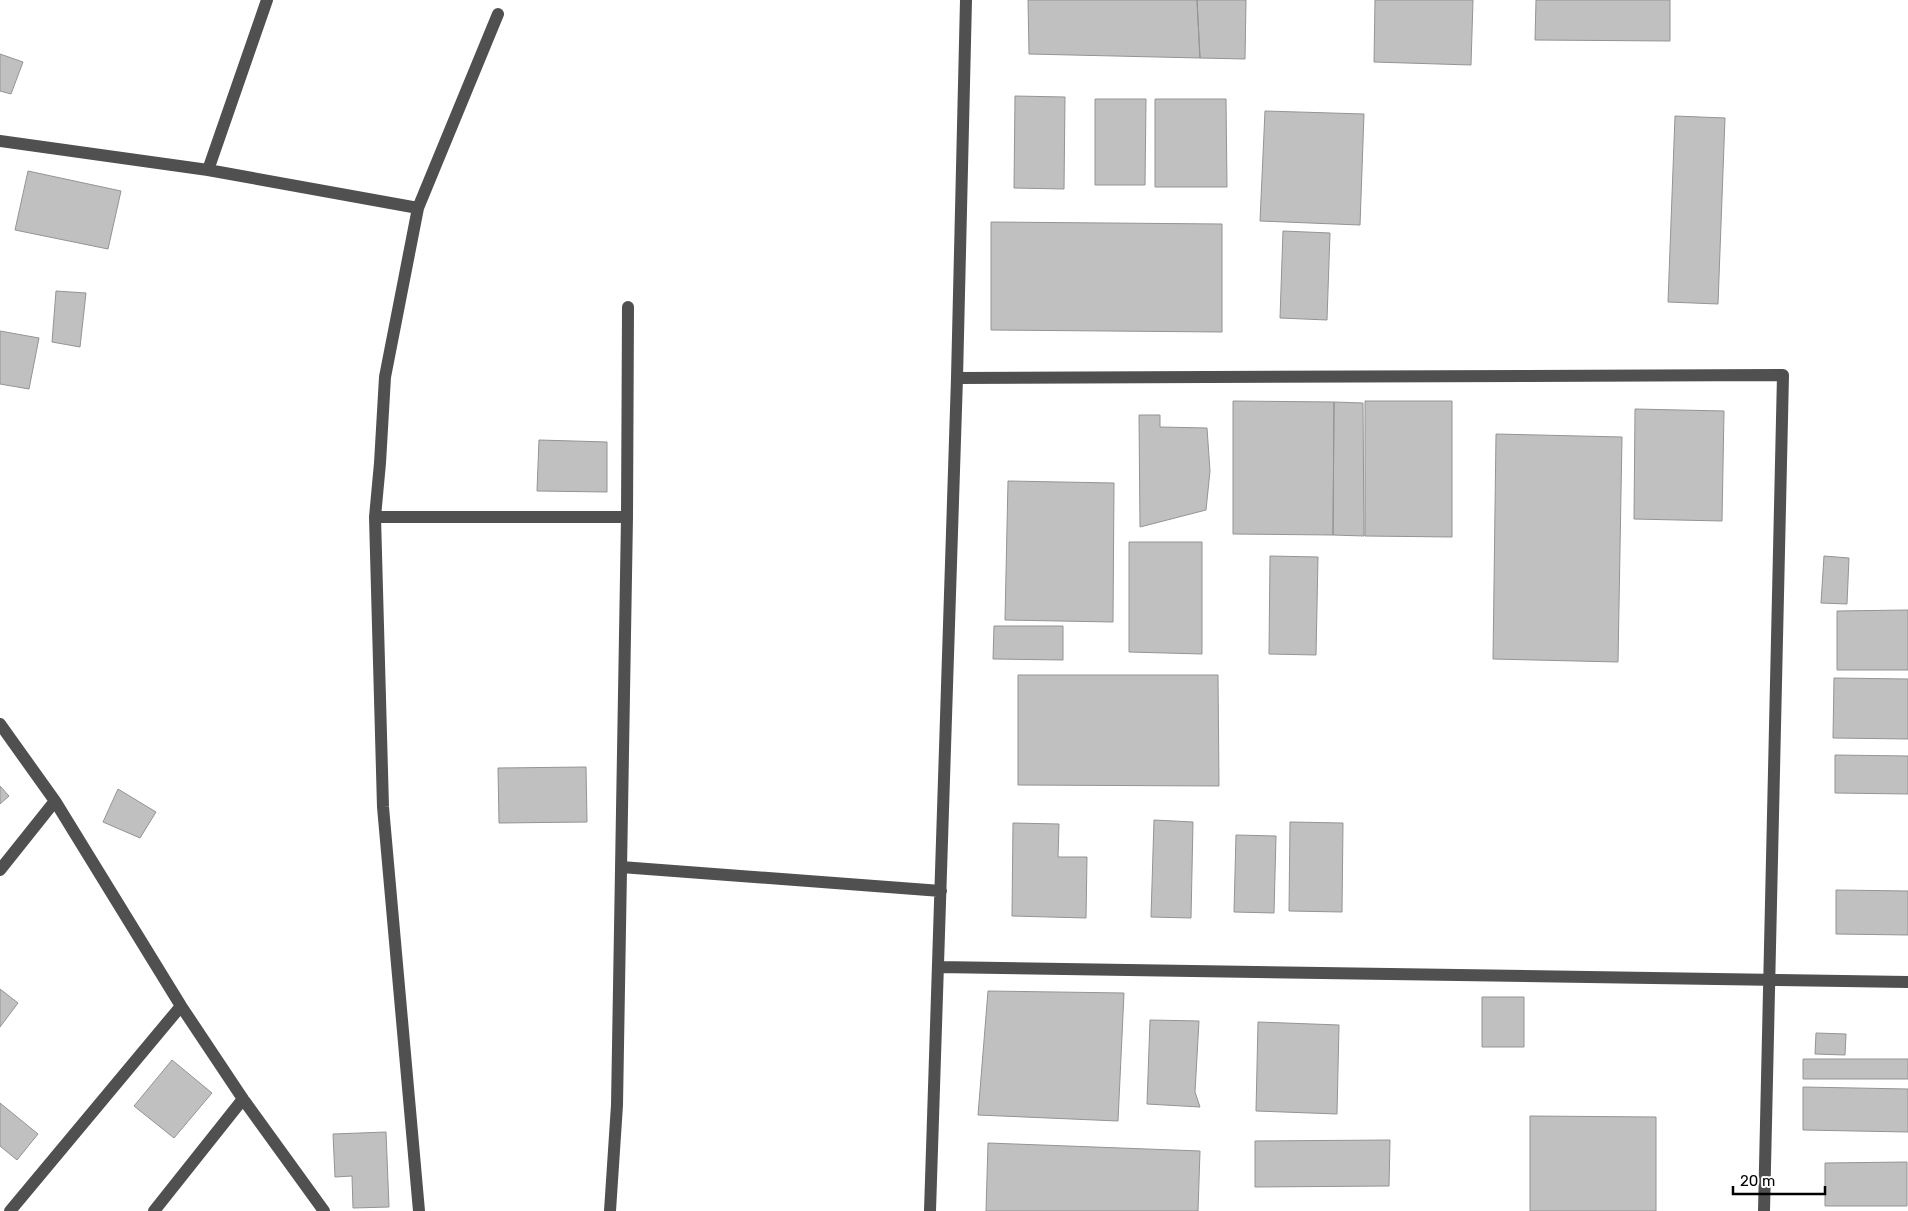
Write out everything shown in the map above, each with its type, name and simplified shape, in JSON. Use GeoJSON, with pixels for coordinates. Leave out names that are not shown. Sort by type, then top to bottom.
{"type":"FeatureCollection","features":[{"type":"Feature","properties":{"kind":"street"},"geometry":{"type":"LineString","coordinates":[[208,170],[267,0]]}},
{"type":"Feature","properties":{"kind":"street"},"geometry":{"type":"LineString","coordinates":[[930,1211],[957,378],[966,0]]}},
{"type":"Feature","properties":{"kind":"street"},"geometry":{"type":"LineString","coordinates":[[419,1211],[383,806],[375,517],[385,378],[418,208],[498,14]]}},
{"type":"Feature","properties":{"kind":"street"},"geometry":{"type":"LineString","coordinates":[[0,142],[208,170],[418,208]]}},
{"type":"Feature","properties":{"kind":"street"},"geometry":{"type":"LineString","coordinates":[[610,1211],[617,1105],[627,517],[628,307]]}},
{"type":"Feature","properties":{"kind":"street"},"geometry":{"type":"LineString","coordinates":[[957,378],[1782,375],[1764,1211]]}},
{"type":"Feature","properties":{"kind":"street"},"geometry":{"type":"LineString","coordinates":[[375,517],[627,517]]}},
{"type":"Feature","properties":{"kind":"street"},"geometry":{"type":"LineString","coordinates":[[0,724],[55,801],[181,1006],[243,1099],[324,1211]]}},
{"type":"Feature","properties":{"kind":"street"},"geometry":{"type":"LineString","coordinates":[[0,870],[55,801]]}},
{"type":"Feature","properties":{"kind":"street"},"geometry":{"type":"LineString","coordinates":[[621,867],[941,891]]}},
{"type":"Feature","properties":{"kind":"street"},"geometry":{"type":"LineString","coordinates":[[938,967],[1908,982]]}},
{"type":"Feature","properties":{"kind":"street"},"geometry":{"type":"LineString","coordinates":[[10,1211],[181,1006]]}},
{"type":"Feature","properties":{"kind":"street"},"geometry":{"type":"LineString","coordinates":[[154,1211],[243,1099]]}},
{"type":"Feature","properties":{"kind":"building"},"geometry":{"type":"Polygon","coordinates":[[[1028,0],[1197,0],[1200,58],[1029,54],[1028,0]]]}},
{"type":"Feature","properties":{"kind":"building"},"geometry":{"type":"Polygon","coordinates":[[[1197,0],[1246,0],[1245,59],[1200,58],[1197,0]]]}},
{"type":"Feature","properties":{"kind":"building"},"geometry":{"type":"Polygon","coordinates":[[[1375,0],[1473,0],[1471,65],[1374,62],[1375,0]]]}},
{"type":"Feature","properties":{"kind":"building"},"geometry":{"type":"Polygon","coordinates":[[[1536,0],[1670,0],[1670,41],[1535,40],[1536,0]]]}},
{"type":"Feature","properties":{"kind":"building"},"geometry":{"type":"Polygon","coordinates":[[[0,54],[23,62],[11,94],[0,91],[0,54]]]}},
{"type":"Feature","properties":{"kind":"building"},"geometry":{"type":"Polygon","coordinates":[[[1015,96],[1065,97],[1064,189],[1014,188],[1015,96]]]}},
{"type":"Feature","properties":{"kind":"building"},"geometry":{"type":"Polygon","coordinates":[[[1095,99],[1146,99],[1145,185],[1095,185],[1095,99]]]}},
{"type":"Feature","properties":{"kind":"building"},"geometry":{"type":"Polygon","coordinates":[[[1155,99],[1226,99],[1227,187],[1155,187],[1155,99]]]}},
{"type":"Feature","properties":{"kind":"building"},"geometry":{"type":"Polygon","coordinates":[[[1265,111],[1364,114],[1360,225],[1260,221],[1265,111]]]}},
{"type":"Feature","properties":{"kind":"building"},"geometry":{"type":"Polygon","coordinates":[[[1675,116],[1725,118],[1718,304],[1668,302],[1675,116]]]}},
{"type":"Feature","properties":{"kind":"building"},"geometry":{"type":"Polygon","coordinates":[[[28,171],[121,191],[108,249],[15,230],[28,171]]]}},
{"type":"Feature","properties":{"kind":"building"},"geometry":{"type":"Polygon","coordinates":[[[991,222],[1222,224],[1222,332],[991,330],[991,222]]]}},
{"type":"Feature","properties":{"kind":"building"},"geometry":{"type":"Polygon","coordinates":[[[1283,231],[1330,233],[1327,320],[1280,318],[1283,231]]]}},
{"type":"Feature","properties":{"kind":"building"},"geometry":{"type":"Polygon","coordinates":[[[56,291],[86,293],[80,347],[52,342],[56,291]]]}},
{"type":"Feature","properties":{"kind":"building"},"geometry":{"type":"Polygon","coordinates":[[[0,331],[39,338],[29,389],[0,384],[0,331]]]}},
{"type":"Feature","properties":{"kind":"building"},"geometry":{"type":"Polygon","coordinates":[[[1233,401],[1334,402],[1333,535],[1233,534],[1233,401]]]}},
{"type":"Feature","properties":{"kind":"building"},"geometry":{"type":"Polygon","coordinates":[[[1365,401],[1452,401],[1452,537],[1365,536],[1365,401]]]}},
{"type":"Feature","properties":{"kind":"building"},"geometry":{"type":"Polygon","coordinates":[[[1334,402],[1363,403],[1364,536],[1333,535],[1334,402]]]}},
{"type":"Feature","properties":{"kind":"building"},"geometry":{"type":"Polygon","coordinates":[[[1635,409],[1724,411],[1722,521],[1634,519],[1635,409]]]}},
{"type":"Feature","properties":{"kind":"building"},"geometry":{"type":"Polygon","coordinates":[[[1139,415],[1160,415],[1160,427],[1207,428],[1210,471],[1206,510],[1140,527],[1139,415]]]}},
{"type":"Feature","properties":{"kind":"building"},"geometry":{"type":"Polygon","coordinates":[[[1496,434],[1622,437],[1618,662],[1493,659],[1496,434]]]}},
{"type":"Feature","properties":{"kind":"building"},"geometry":{"type":"Polygon","coordinates":[[[539,440],[607,442],[607,492],[537,491],[539,440]]]}},
{"type":"Feature","properties":{"kind":"building"},"geometry":{"type":"Polygon","coordinates":[[[1008,481],[1114,483],[1113,622],[1005,620],[1008,481]]]}},
{"type":"Feature","properties":{"kind":"building"},"geometry":{"type":"Polygon","coordinates":[[[1129,542],[1202,542],[1202,654],[1129,652],[1129,542]]]}},
{"type":"Feature","properties":{"kind":"building"},"geometry":{"type":"Polygon","coordinates":[[[1270,556],[1318,557],[1316,655],[1269,654],[1270,556]]]}},
{"type":"Feature","properties":{"kind":"building"},"geometry":{"type":"Polygon","coordinates":[[[1824,556],[1849,558],[1847,604],[1821,603],[1824,556]]]}},
{"type":"Feature","properties":{"kind":"building"},"geometry":{"type":"Polygon","coordinates":[[[1908,610],[1908,670],[1837,670],[1837,611],[1908,610]]]}},
{"type":"Feature","properties":{"kind":"building"},"geometry":{"type":"Polygon","coordinates":[[[994,626],[1063,626],[1063,660],[993,659],[994,626]]]}},
{"type":"Feature","properties":{"kind":"building"},"geometry":{"type":"Polygon","coordinates":[[[1018,675],[1218,675],[1219,786],[1018,785],[1018,675]]]}},
{"type":"Feature","properties":{"kind":"building"},"geometry":{"type":"Polygon","coordinates":[[[1834,678],[1908,679],[1908,739],[1833,738],[1834,678]]]}},
{"type":"Feature","properties":{"kind":"building"},"geometry":{"type":"Polygon","coordinates":[[[1835,755],[1908,756],[1908,794],[1835,793],[1835,755]]]}},
{"type":"Feature","properties":{"kind":"building"},"geometry":{"type":"Polygon","coordinates":[[[586,767],[587,822],[499,823],[498,768],[586,767]]]}},
{"type":"Feature","properties":{"kind":"building"},"geometry":{"type":"Polygon","coordinates":[[[0,786],[9,796],[0,804],[0,786]]]}},
{"type":"Feature","properties":{"kind":"building"},"geometry":{"type":"Polygon","coordinates":[[[118,789],[156,812],[140,838],[103,822],[118,789]]]}},
{"type":"Feature","properties":{"kind":"building"},"geometry":{"type":"Polygon","coordinates":[[[1154,820],[1193,822],[1191,918],[1151,917],[1154,820]]]}},
{"type":"Feature","properties":{"kind":"building"},"geometry":{"type":"Polygon","coordinates":[[[1290,822],[1343,823],[1342,912],[1289,911],[1290,822]]]}},
{"type":"Feature","properties":{"kind":"building"},"geometry":{"type":"Polygon","coordinates":[[[1013,823],[1059,824],[1058,857],[1087,857],[1086,918],[1012,916],[1013,823]]]}},
{"type":"Feature","properties":{"kind":"building"},"geometry":{"type":"Polygon","coordinates":[[[1236,835],[1276,836],[1274,913],[1234,912],[1236,835]]]}},
{"type":"Feature","properties":{"kind":"building"},"geometry":{"type":"Polygon","coordinates":[[[1836,890],[1908,891],[1908,935],[1836,934],[1836,890]]]}},
{"type":"Feature","properties":{"kind":"building"},"geometry":{"type":"Polygon","coordinates":[[[0,989],[18,1003],[0,1027],[0,989]]]}},
{"type":"Feature","properties":{"kind":"building"},"geometry":{"type":"Polygon","coordinates":[[[988,991],[1124,993],[1118,1121],[978,1115],[988,991]]]}},
{"type":"Feature","properties":{"kind":"building"},"geometry":{"type":"Polygon","coordinates":[[[1482,997],[1524,997],[1524,1047],[1482,1047],[1482,997]]]}},
{"type":"Feature","properties":{"kind":"building"},"geometry":{"type":"Polygon","coordinates":[[[1150,1020],[1199,1021],[1195,1092],[1200,1107],[1147,1104],[1150,1020]]]}},
{"type":"Feature","properties":{"kind":"building"},"geometry":{"type":"Polygon","coordinates":[[[1258,1022],[1339,1025],[1337,1114],[1256,1111],[1258,1022]]]}},
{"type":"Feature","properties":{"kind":"building"},"geometry":{"type":"Polygon","coordinates":[[[1816,1033],[1846,1034],[1845,1055],[1815,1054],[1816,1033]]]}},
{"type":"Feature","properties":{"kind":"building"},"geometry":{"type":"Polygon","coordinates":[[[1803,1059],[1908,1059],[1908,1079],[1803,1079],[1803,1059]]]}},
{"type":"Feature","properties":{"kind":"building"},"geometry":{"type":"Polygon","coordinates":[[[172,1060],[212,1093],[174,1138],[134,1106],[172,1060]]]}},
{"type":"Feature","properties":{"kind":"building"},"geometry":{"type":"Polygon","coordinates":[[[1803,1087],[1908,1089],[1908,1132],[1803,1130],[1803,1087]]]}},
{"type":"Feature","properties":{"kind":"building"},"geometry":{"type":"Polygon","coordinates":[[[0,1103],[38,1134],[17,1160],[0,1146],[0,1103]]]}},
{"type":"Feature","properties":{"kind":"building"},"geometry":{"type":"Polygon","coordinates":[[[1530,1116],[1656,1117],[1656,1211],[1530,1211],[1530,1116]]]}},
{"type":"Feature","properties":{"kind":"building"},"geometry":{"type":"Polygon","coordinates":[[[386,1132],[389,1207],[353,1208],[352,1176],[335,1177],[333,1134],[386,1132]]]}},
{"type":"Feature","properties":{"kind":"building"},"geometry":{"type":"Polygon","coordinates":[[[1390,1140],[1389,1186],[1255,1187],[1255,1141],[1390,1140]]]}},
{"type":"Feature","properties":{"kind":"building"},"geometry":{"type":"Polygon","coordinates":[[[988,1143],[1200,1151],[1198,1211],[986,1211],[988,1143]]]}},
{"type":"Feature","properties":{"kind":"building"},"geometry":{"type":"Polygon","coordinates":[[[1907,1162],[1907,1206],[1825,1206],[1825,1163],[1907,1162]]]}}]}
